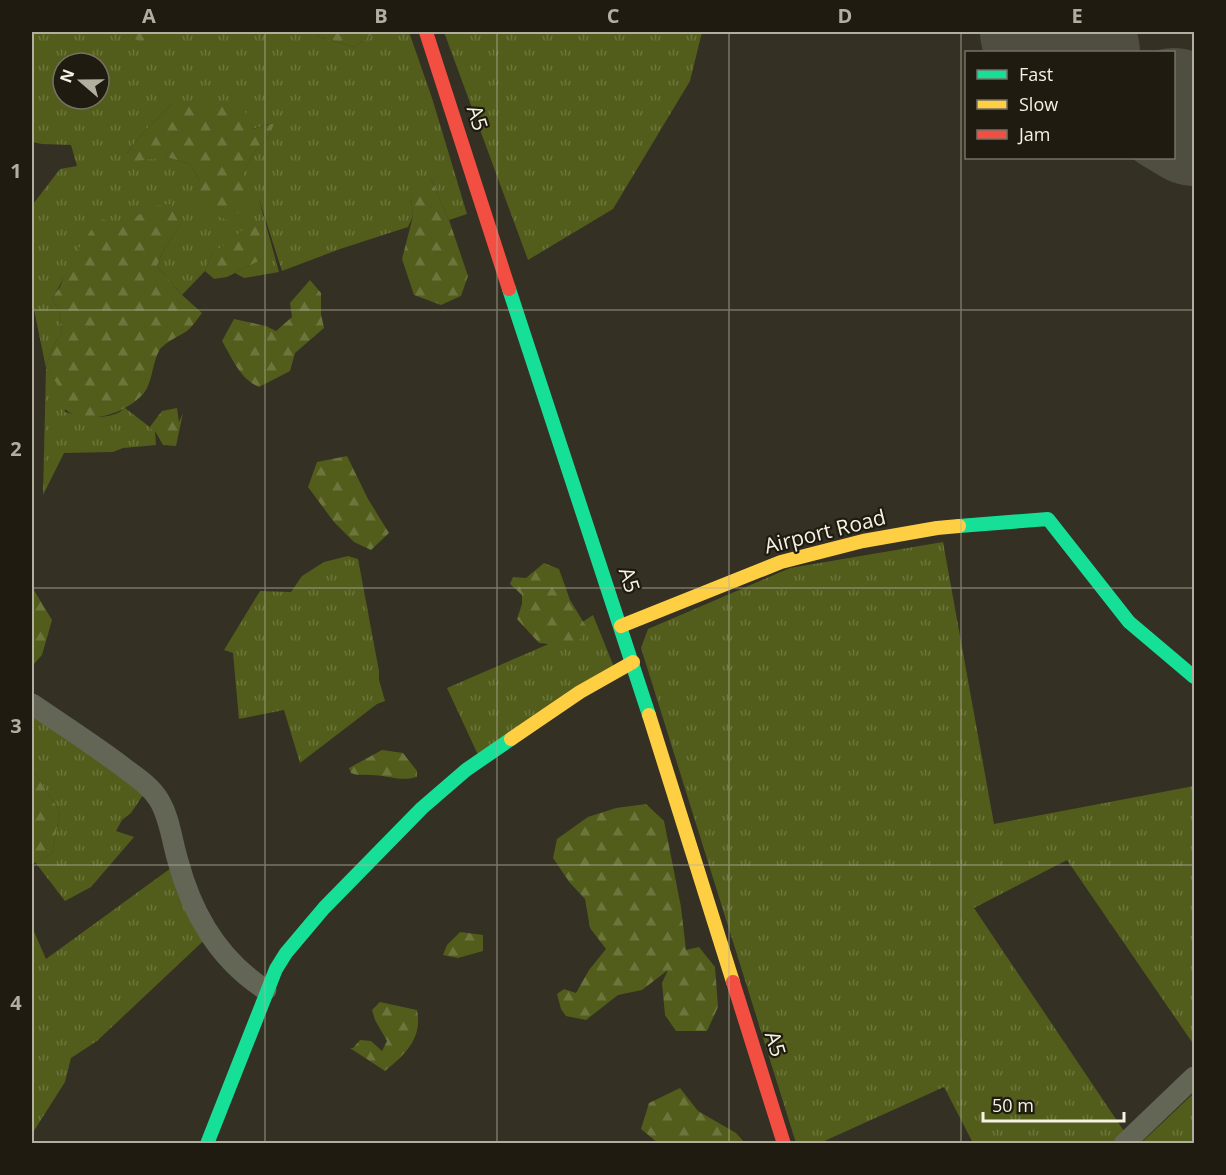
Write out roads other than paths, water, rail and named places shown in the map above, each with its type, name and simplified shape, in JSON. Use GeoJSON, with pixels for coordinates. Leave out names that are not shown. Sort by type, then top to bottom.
{"type":"FeatureCollection","features":[{"type":"Feature","properties":{"kind":"main road","name":"A5"},"geometry":{"type":"LineString","coordinates":[[426,32],[536,373],[633,662],[784,1143]]}},
{"type":"Feature","properties":{"kind":"main road","name":"Airport Road"},"geometry":{"type":"LineString","coordinates":[[621,626],[781,562],[853,544],[938,528],[1048,519],[1129,622],[1194,677]]}},
{"type":"Feature","properties":{"kind":"main road"},"geometry":{"type":"LineString","coordinates":[[207,1143],[266,990],[286,953],[324,908],[422,808],[475,763],[580,692],[633,662]]}},
{"type":"Feature","properties":{"kind":"street"},"geometry":{"type":"LineString","coordinates":[[32,704],[152,789],[165,813],[180,871],[195,908],[208,932],[245,977],[266,990]]}},
{"type":"Feature","properties":{"kind":"street"},"geometry":{"type":"LineString","coordinates":[[1124,1143],[1194,1077]]}}]}
